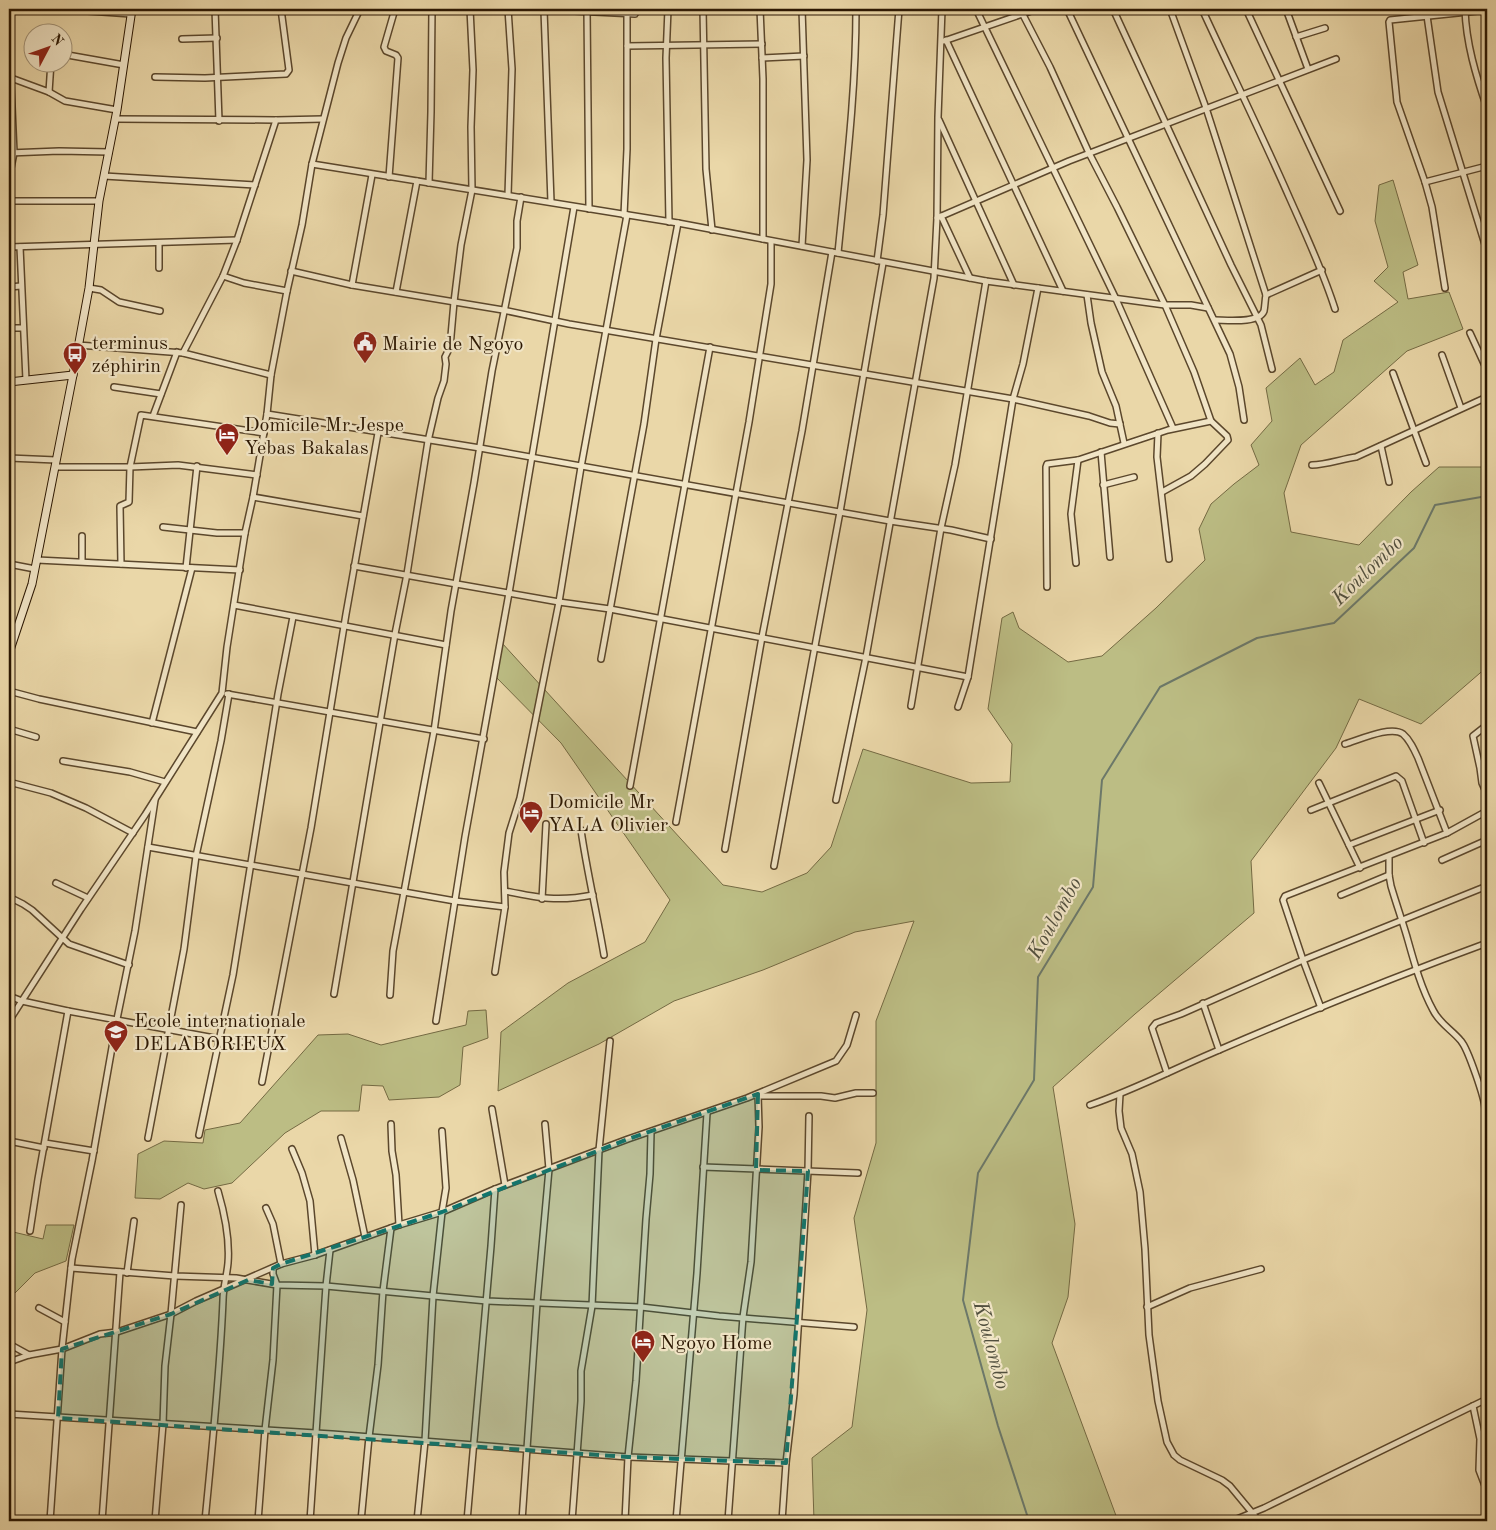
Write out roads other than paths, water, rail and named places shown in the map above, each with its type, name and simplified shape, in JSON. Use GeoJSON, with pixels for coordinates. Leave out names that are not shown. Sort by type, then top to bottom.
{"type":"FeatureCollection","features":[{"type":"Feature","properties":{"kind":"street"},"geometry":{"type":"LineString","coordinates":[[9,653],[10,645],[32,584],[73,375],[89,288],[99,201],[116,119],[131,11],[20,9]]}},
{"type":"Feature","properties":{"kind":"street"},"geometry":{"type":"LineString","coordinates":[[215,9],[219,121]]}},
{"type":"Feature","properties":{"kind":"street"},"geometry":{"type":"LineString","coordinates":[[155,77],[218,78],[286,74],[289,72],[281,9]]}},
{"type":"Feature","properties":{"kind":"street"},"geometry":{"type":"LineString","coordinates":[[10,1019],[88,898],[156,798],[222,693],[227,647],[245,533],[264,433],[271,375],[302,225],[312,164],[346,38],[360,9]]}},
{"type":"Feature","properties":{"kind":"street"},"geometry":{"type":"LineString","coordinates":[[389,177],[398,58],[396,55],[386,51],[384,47],[395,9]]}},
{"type":"Feature","properties":{"kind":"street"},"geometry":{"type":"LineString","coordinates":[[428,184],[432,9]]}},
{"type":"Feature","properties":{"kind":"street"},"geometry":{"type":"LineString","coordinates":[[334,994],[395,634],[407,574],[428,441],[444,381],[445,357],[450,347],[454,302],[472,190],[471,127],[473,70],[470,9]]}},
{"type":"Feature","properties":{"kind":"street"},"geometry":{"type":"LineString","coordinates":[[508,9],[512,69],[508,195]]}},
{"type":"Feature","properties":{"kind":"street"},"geometry":{"type":"LineString","coordinates":[[534,9],[587,12],[598,10],[627,14],[635,14],[637,9]]}},
{"type":"Feature","properties":{"kind":"street"},"geometry":{"type":"LineString","coordinates":[[668,9],[666,45],[669,222]]}},
{"type":"Feature","properties":{"kind":"street"},"geometry":{"type":"LineString","coordinates":[[703,9],[706,169],[712,230]]}},
{"type":"Feature","properties":{"kind":"street"},"geometry":{"type":"LineString","coordinates":[[760,9],[764,161],[763,239]]}},
{"type":"Feature","properties":{"kind":"street"},"geometry":{"type":"LineString","coordinates":[[802,9],[807,160],[802,246]]}},
{"type":"Feature","properties":{"kind":"street"},"geometry":{"type":"LineString","coordinates":[[725,849],[762,637],[835,252],[853,102],[856,59],[856,9]]}},
{"type":"Feature","properties":{"kind":"street"},"geometry":{"type":"LineString","coordinates":[[774,866],[840,512],[880,262],[899,9]]}},
{"type":"Feature","properties":{"kind":"street"},"geometry":{"type":"LineString","coordinates":[[836,800],[866,657],[934,272],[939,217],[938,117],[943,41],[942,9]]}},
{"type":"Feature","properties":{"kind":"street"},"geometry":{"type":"LineString","coordinates":[[976,9],[1116,299],[1173,428]]}},
{"type":"Feature","properties":{"kind":"street"},"geometry":{"type":"LineString","coordinates":[[943,41],[985,27],[1022,11],[1037,9]]}},
{"type":"Feature","properties":{"kind":"street"},"geometry":{"type":"LineString","coordinates":[[1067,9],[1230,354],[1239,387],[1244,420]]}},
{"type":"Feature","properties":{"kind":"street"},"geometry":{"type":"LineString","coordinates":[[1113,9],[1234,274],[1256,317],[1264,336],[1272,369]]}},
{"type":"Feature","properties":{"kind":"street"},"geometry":{"type":"LineString","coordinates":[[1170,9],[1206,108],[1266,295],[1264,312],[1256,317],[1243,320],[1215,320]]}},
{"type":"Feature","properties":{"kind":"street"},"geometry":{"type":"LineString","coordinates":[[1202,9],[1243,94],[1322,270],[1335,309]]}},
{"type":"Feature","properties":{"kind":"street"},"geometry":{"type":"LineString","coordinates":[[1246,9],[1340,211]]}},
{"type":"Feature","properties":{"kind":"street"},"geometry":{"type":"LineString","coordinates":[[1286,9],[1308,69]]}},
{"type":"Feature","properties":{"kind":"street"},"geometry":{"type":"LineString","coordinates":[[1426,9],[1438,92],[1487,251]]}},
{"type":"Feature","properties":{"kind":"street"},"geometry":{"type":"LineString","coordinates":[[544,10],[551,202]]}},
{"type":"Feature","properties":{"kind":"street"},"geometry":{"type":"LineString","coordinates":[[1465,10],[1468,39],[1487,108]]}},
{"type":"Feature","properties":{"kind":"street"},"geometry":{"type":"LineString","coordinates":[[1445,288],[1436,226],[1425,182],[1396,102],[1389,22],[1390,20],[1465,10],[1487,10]]}},
{"type":"Feature","properties":{"kind":"street"},"geometry":{"type":"LineString","coordinates":[[1022,11],[1089,153],[1165,305],[1194,372],[1211,421],[1227,436],[1228,440],[1205,464],[1191,476],[1162,492]]}},
{"type":"Feature","properties":{"kind":"street"},"geometry":{"type":"LineString","coordinates":[[587,12],[589,209]]}},
{"type":"Feature","properties":{"kind":"street"},"geometry":{"type":"LineString","coordinates":[[495,972],[505,907],[506,852],[509,833],[520,798],[559,602],[626,215],[627,14]]}},
{"type":"Feature","properties":{"kind":"street"},"geometry":{"type":"LineString","coordinates":[[1296,37],[1325,28]]}},
{"type":"Feature","properties":{"kind":"street"},"geometry":{"type":"LineString","coordinates":[[9,37],[12,153],[9,178]]}},
{"type":"Feature","properties":{"kind":"street"},"geometry":{"type":"LineString","coordinates":[[182,39],[217,38]]}},
{"type":"Feature","properties":{"kind":"street"},"geometry":{"type":"LineString","coordinates":[[943,41],[1063,291]]}},
{"type":"Feature","properties":{"kind":"street"},"geometry":{"type":"LineString","coordinates":[[627,46],[762,44]]}},
{"type":"Feature","properties":{"kind":"street"},"geometry":{"type":"LineString","coordinates":[[72,56],[124,65]]}},
{"type":"Feature","properties":{"kind":"street"},"geometry":{"type":"LineString","coordinates":[[762,58],[804,56]]}},
{"type":"Feature","properties":{"kind":"street"},"geometry":{"type":"LineString","coordinates":[[939,217],[1089,153],[1336,59]]}},
{"type":"Feature","properties":{"kind":"street"},"geometry":{"type":"LineString","coordinates":[[49,92],[50,72]]}},
{"type":"Feature","properties":{"kind":"street"},"geometry":{"type":"LineString","coordinates":[[11,78],[49,92],[65,101],[117,110]]}},
{"type":"Feature","properties":{"kind":"street"},"geometry":{"type":"LineString","coordinates":[[938,117],[1014,285]]}},
{"type":"Feature","properties":{"kind":"street"},"geometry":{"type":"LineString","coordinates":[[116,119],[219,121],[323,119]]}},
{"type":"Feature","properties":{"kind":"street"},"geometry":{"type":"LineString","coordinates":[[153,416],[180,352],[223,276],[237,240],[276,120]]}},
{"type":"Feature","properties":{"kind":"street"},"geometry":{"type":"LineString","coordinates":[[12,153],[59,151],[109,152]]}},
{"type":"Feature","properties":{"kind":"street"},"geometry":{"type":"LineString","coordinates":[[312,164],[669,222],[986,281],[1165,305],[1191,305],[1208,308]]}},
{"type":"Feature","properties":{"kind":"street"},"geometry":{"type":"LineString","coordinates":[[1425,182],[1487,166]]}},
{"type":"Feature","properties":{"kind":"street"},"geometry":{"type":"LineString","coordinates":[[352,285],[372,174]]}},
{"type":"Feature","properties":{"kind":"street"},"geometry":{"type":"LineString","coordinates":[[104,176],[255,185]]}},
{"type":"Feature","properties":{"kind":"street"},"geometry":{"type":"LineString","coordinates":[[396,292],[417,182]]}},
{"type":"Feature","properties":{"kind":"street"},"geometry":{"type":"LineString","coordinates":[[390,995],[393,951],[434,731],[446,645],[503,310],[517,248],[517,221],[521,197]]}},
{"type":"Feature","properties":{"kind":"street"},"geometry":{"type":"LineString","coordinates":[[9,202],[99,201]]}},
{"type":"Feature","properties":{"kind":"street"},"geometry":{"type":"LineString","coordinates":[[436,1021],[454,901],[484,739],[574,207]]}},
{"type":"Feature","properties":{"kind":"street"},"geometry":{"type":"LineString","coordinates":[[939,217],[970,278]]}},
{"type":"Feature","properties":{"kind":"street"},"geometry":{"type":"LineString","coordinates":[[601,659],[644,424],[656,339],[678,224]]}},
{"type":"Feature","properties":{"kind":"street"},"geometry":{"type":"LineString","coordinates":[[9,247],[237,240]]}},
{"type":"Feature","properties":{"kind":"street"},"geometry":{"type":"LineString","coordinates":[[676,822],[737,494],[771,284],[771,241]]}},
{"type":"Feature","properties":{"kind":"street"},"geometry":{"type":"LineString","coordinates":[[159,243],[159,268]]}},
{"type":"Feature","properties":{"kind":"street"},"geometry":{"type":"LineString","coordinates":[[20,247],[26,380]]}},
{"type":"Feature","properties":{"kind":"street"},"geometry":{"type":"LineString","coordinates":[[1266,295],[1322,270]]}},
{"type":"Feature","properties":{"kind":"street"},"geometry":{"type":"LineString","coordinates":[[291,271],[352,285],[503,310],[554,321],[1013,399],[1120,424]]}},
{"type":"Feature","properties":{"kind":"street"},"geometry":{"type":"LineString","coordinates":[[223,276],[287,291]]}},
{"type":"Feature","properties":{"kind":"street"},"geometry":{"type":"LineString","coordinates":[[911,706],[986,281]]}},
{"type":"Feature","properties":{"kind":"street"},"geometry":{"type":"LineString","coordinates":[[9,287],[21,286]]}},
{"type":"Feature","properties":{"kind":"street"},"geometry":{"type":"LineString","coordinates":[[89,288],[101,290],[119,302],[160,311]]}},
{"type":"Feature","properties":{"kind":"street"},"geometry":{"type":"LineString","coordinates":[[958,707],[968,677],[1013,399],[1024,364],[1038,288]]}},
{"type":"Feature","properties":{"kind":"street"},"geometry":{"type":"LineString","coordinates":[[1087,295],[1102,372],[1116,406],[1124,444]]}},
{"type":"Feature","properties":{"kind":"street"},"geometry":{"type":"LineString","coordinates":[[9,328],[23,328]]}},
{"type":"Feature","properties":{"kind":"street"},"geometry":{"type":"LineString","coordinates":[[1470,332],[1487,370]]}},
{"type":"Feature","properties":{"kind":"street"},"geometry":{"type":"LineString","coordinates":[[78,345],[180,352],[271,375]]}},
{"type":"Feature","properties":{"kind":"street"},"geometry":{"type":"LineString","coordinates":[[630,786],[710,347]]}},
{"type":"Feature","properties":{"kind":"street"},"geometry":{"type":"LineString","coordinates":[[1442,355],[1461,408]]}},
{"type":"Feature","properties":{"kind":"street"},"geometry":{"type":"LineString","coordinates":[[1393,373],[1426,463]]}},
{"type":"Feature","properties":{"kind":"street"},"geometry":{"type":"LineString","coordinates":[[9,382],[73,375]]}},
{"type":"Feature","properties":{"kind":"street"},"geometry":{"type":"LineString","coordinates":[[114,387],[161,394]]}},
{"type":"Feature","properties":{"kind":"street"},"geometry":{"type":"LineString","coordinates":[[1312,465],[1356,457],[1487,397]]}},
{"type":"Feature","properties":{"kind":"street"},"geometry":{"type":"LineString","coordinates":[[121,564],[120,506],[129,502],[130,467],[140,417],[143,414],[264,433]]}},
{"type":"Feature","properties":{"kind":"street"},"geometry":{"type":"LineString","coordinates":[[267,414],[480,448],[991,538]]}},
{"type":"Feature","properties":{"kind":"street"},"geometry":{"type":"LineString","coordinates":[[1047,587],[1046,467],[1050,463],[1078,460],[1173,428],[1211,421]]}},
{"type":"Feature","properties":{"kind":"street"},"geometry":{"type":"LineString","coordinates":[[262,1082],[311,828],[329,712],[378,433]]}},
{"type":"Feature","properties":{"kind":"street"},"geometry":{"type":"LineString","coordinates":[[1158,433],[1157,457],[1169,559]]}},
{"type":"Feature","properties":{"kind":"street"},"geometry":{"type":"LineString","coordinates":[[1381,446],[1389,482]]}},
{"type":"Feature","properties":{"kind":"street"},"geometry":{"type":"LineString","coordinates":[[1101,452],[1110,557]]}},
{"type":"Feature","properties":{"kind":"street"},"geometry":{"type":"LineString","coordinates":[[9,458],[55,464],[130,467],[197,466],[257,475]]}},
{"type":"Feature","properties":{"kind":"street"},"geometry":{"type":"LineString","coordinates":[[1076,563],[1071,514],[1078,460]]}},
{"type":"Feature","properties":{"kind":"street"},"geometry":{"type":"LineString","coordinates":[[152,723],[189,568],[190,530],[197,466]]}},
{"type":"Feature","properties":{"kind":"street"},"geometry":{"type":"LineString","coordinates":[[1103,485],[1134,477]]}},
{"type":"Feature","properties":{"kind":"street"},"geometry":{"type":"LineString","coordinates":[[253,497],[363,516]]}},
{"type":"Feature","properties":{"kind":"street"},"geometry":{"type":"LineString","coordinates":[[163,527],[245,533]]}},
{"type":"Feature","properties":{"kind":"street"},"geometry":{"type":"LineString","coordinates":[[82,536],[82,561]]}},
{"type":"Feature","properties":{"kind":"street"},"geometry":{"type":"LineString","coordinates":[[37,560],[240,570]]}},
{"type":"Feature","properties":{"kind":"street"},"geometry":{"type":"LineString","coordinates":[[9,564],[35,569]]}},
{"type":"Feature","properties":{"kind":"street"},"geometry":{"type":"LineString","coordinates":[[354,566],[660,618],[968,677]]}},
{"type":"Feature","properties":{"kind":"street"},"geometry":{"type":"LineString","coordinates":[[234,605],[446,645]]}},
{"type":"Feature","properties":{"kind":"street"},"geometry":{"type":"LineString","coordinates":[[199,1136],[233,975],[277,703],[293,617]]}},
{"type":"Feature","properties":{"kind":"street"},"geometry":{"type":"LineString","coordinates":[[9,691],[196,732]]}},
{"type":"Feature","properties":{"kind":"street"},"geometry":{"type":"LineString","coordinates":[[222,693],[484,739]]}},
{"type":"Feature","properties":{"kind":"street"},"geometry":{"type":"LineString","coordinates":[[148,1138],[184,949],[196,856],[221,741],[229,694]]}},
{"type":"Feature","properties":{"kind":"street"},"geometry":{"type":"LineString","coordinates":[[1487,725],[1473,736],[1482,783],[1487,794]]}},
{"type":"Feature","properties":{"kind":"street"},"geometry":{"type":"LineString","coordinates":[[9,729],[36,737]]}},
{"type":"Feature","properties":{"kind":"street"},"geometry":{"type":"LineString","coordinates":[[1345,744],[1389,730],[1401,733],[1412,746],[1418,758],[1448,833]]}},
{"type":"Feature","properties":{"kind":"street"},"geometry":{"type":"LineString","coordinates":[[63,761],[130,772],[165,782]]}},
{"type":"Feature","properties":{"kind":"street"},"geometry":{"type":"LineString","coordinates":[[1311,810],[1396,776],[1402,781],[1424,843]]}},
{"type":"Feature","properties":{"kind":"street"},"geometry":{"type":"LineString","coordinates":[[9,782],[52,793],[133,832]]}},
{"type":"Feature","properties":{"kind":"street"},"geometry":{"type":"LineString","coordinates":[[1320,783],[1360,868]]}},
{"type":"Feature","properties":{"kind":"street"},"geometry":{"type":"LineString","coordinates":[[50,1521],[62,1349],[71,1268],[117,1019],[129,966],[156,798]]}},
{"type":"Feature","properties":{"kind":"street"},"geometry":{"type":"LineString","coordinates":[[1349,845],[1440,810]]}},
{"type":"Feature","properties":{"kind":"street"},"geometry":{"type":"LineString","coordinates":[[1321,1008],[1283,898],[1448,833],[1487,811]]}},
{"type":"Feature","properties":{"kind":"street"},"geometry":{"type":"LineString","coordinates":[[542,898],[546,824]]}},
{"type":"Feature","properties":{"kind":"street"},"geometry":{"type":"LineString","coordinates":[[581,830],[604,955]]}},
{"type":"Feature","properties":{"kind":"street"},"geometry":{"type":"LineString","coordinates":[[1442,860],[1487,840]]}},
{"type":"Feature","properties":{"kind":"street"},"geometry":{"type":"LineString","coordinates":[[148,847],[454,901],[505,907]]}},
{"type":"Feature","properties":{"kind":"street"},"geometry":{"type":"LineString","coordinates":[[1389,857],[1389,875],[1417,970],[1432,1010],[1439,1020],[1462,1042],[1469,1053],[1485,1101],[1485,1109]]}},
{"type":"Feature","properties":{"kind":"street"},"geometry":{"type":"LineString","coordinates":[[1341,895],[1389,875]]}},
{"type":"Feature","properties":{"kind":"street"},"geometry":{"type":"LineString","coordinates":[[56,883],[88,898]]}},
{"type":"Feature","properties":{"kind":"street"},"geometry":{"type":"LineString","coordinates":[[1167,1073],[1153,1026],[1156,1023],[1303,960],[1487,886]]}},
{"type":"Feature","properties":{"kind":"street"},"geometry":{"type":"LineString","coordinates":[[505,890],[542,898],[576,898],[593,895]]}},
{"type":"Feature","properties":{"kind":"street"},"geometry":{"type":"LineString","coordinates":[[9,897],[32,910],[74,947],[129,966]]}},
{"type":"Feature","properties":{"kind":"street"},"geometry":{"type":"LineString","coordinates":[[1090,1104],[1120,1094],[1219,1050],[1321,1008],[1487,943]]}},
{"type":"Feature","properties":{"kind":"street"},"geometry":{"type":"LineString","coordinates":[[9,996],[22,1001],[68,1011],[169,1028],[220,1039],[269,1045]]}},
{"type":"Feature","properties":{"kind":"street"},"geometry":{"type":"LineString","coordinates":[[1203,1004],[1219,1050]]}},
{"type":"Feature","properties":{"kind":"street"},"geometry":{"type":"LineString","coordinates":[[30,1231],[68,1011]]}},
{"type":"Feature","properties":{"kind":"street"},"geometry":{"type":"LineString","coordinates":[[9,1362],[29,1355],[62,1349],[100,1334],[117,1332],[171,1314],[281,1264],[315,1255],[442,1212],[549,1168],[758,1095],[836,1061],[847,1046],[856,1015]]}},
{"type":"Feature","properties":{"kind":"street"},"geometry":{"type":"LineString","coordinates":[[572,1521],[581,1401],[581,1371],[592,1306],[599,1150],[610,1041]]}},
{"type":"Feature","properties":{"kind":"street"},"geometry":{"type":"LineString","coordinates":[[758,1095],[835,1098],[856,1093],[873,1093]]}},
{"type":"Feature","properties":{"kind":"street"},"geometry":{"type":"LineString","coordinates":[[1120,1094],[1119,1119],[1136,1170],[1142,1206],[1151,1351],[1158,1401],[1170,1449],[1180,1460],[1222,1480],[1238,1494],[1259,1521]]}},
{"type":"Feature","properties":{"kind":"street"},"geometry":{"type":"LineString","coordinates":[[728,1521],[743,1317],[751,1262],[759,1127],[758,1095]]}},
{"type":"Feature","properties":{"kind":"street"},"geometry":{"type":"LineString","coordinates":[[492,1109],[505,1185]]}},
{"type":"Feature","properties":{"kind":"street"},"geometry":{"type":"LineString","coordinates":[[676,1521],[707,1113]]}},
{"type":"Feature","properties":{"kind":"street"},"geometry":{"type":"LineString","coordinates":[[782,1521],[794,1394],[808,1171],[809,1116]]}},
{"type":"Feature","properties":{"kind":"street"},"geometry":{"type":"LineString","coordinates":[[391,1124],[399,1225]]}},
{"type":"Feature","properties":{"kind":"street"},"geometry":{"type":"LineString","coordinates":[[522,1521],[537,1303],[549,1168],[545,1124]]}},
{"type":"Feature","properties":{"kind":"street"},"geometry":{"type":"LineString","coordinates":[[417,1521],[425,1441],[433,1296],[446,1183],[442,1131]]}},
{"type":"Feature","properties":{"kind":"street"},"geometry":{"type":"LineString","coordinates":[[625,1521],[628,1457],[636,1381],[650,1174],[651,1132]]}},
{"type":"Feature","properties":{"kind":"street"},"geometry":{"type":"LineString","coordinates":[[341,1138],[353,1180],[365,1237]]}},
{"type":"Feature","properties":{"kind":"street"},"geometry":{"type":"LineString","coordinates":[[9,1141],[94,1151]]}},
{"type":"Feature","properties":{"kind":"street"},"geometry":{"type":"LineString","coordinates":[[292,1149],[302,1173],[310,1201],[315,1255]]}},
{"type":"Feature","properties":{"kind":"street"},"geometry":{"type":"LineString","coordinates":[[703,1166],[858,1174]]}},
{"type":"Feature","properties":{"kind":"street"},"geometry":{"type":"LineString","coordinates":[[467,1521],[495,1189]]}},
{"type":"Feature","properties":{"kind":"street"},"geometry":{"type":"LineString","coordinates":[[205,1521],[221,1344],[223,1290],[228,1263],[226,1215],[218,1191]]}},
{"type":"Feature","properties":{"kind":"street"},"geometry":{"type":"LineString","coordinates":[[155,1521],[163,1424],[165,1366],[181,1205]]}},
{"type":"Feature","properties":{"kind":"street"},"geometry":{"type":"LineString","coordinates":[[266,1208],[274,1224],[281,1264]]}},
{"type":"Feature","properties":{"kind":"street"},"geometry":{"type":"LineString","coordinates":[[127,1273],[134,1221]]}},
{"type":"Feature","properties":{"kind":"street"},"geometry":{"type":"LineString","coordinates":[[361,1521],[391,1228]]}},
{"type":"Feature","properties":{"kind":"street"},"geometry":{"type":"LineString","coordinates":[[310,1521],[330,1250]]}},
{"type":"Feature","properties":{"kind":"street"},"geometry":{"type":"LineString","coordinates":[[71,1268],[225,1278],[278,1285],[326,1286],[487,1301],[641,1307],[693,1314],[854,1327]]}},
{"type":"Feature","properties":{"kind":"street"},"geometry":{"type":"LineString","coordinates":[[258,1521],[278,1285],[273,1274],[273,1268]]}},
{"type":"Feature","properties":{"kind":"street"},"geometry":{"type":"LineString","coordinates":[[1147,1307],[1190,1288],[1261,1269]]}},
{"type":"Feature","properties":{"kind":"street"},"geometry":{"type":"LineString","coordinates":[[102,1521],[120,1272]]}},
{"type":"Feature","properties":{"kind":"street"},"geometry":{"type":"LineString","coordinates":[[39,1308],[65,1322]]}},
{"type":"Feature","properties":{"kind":"street"},"geometry":{"type":"LineString","coordinates":[[9,1344],[29,1355]]}},
{"type":"Feature","properties":{"kind":"street"},"geometry":{"type":"LineString","coordinates":[[1232,1521],[1264,1508],[1289,1494],[1487,1400]]}},
{"type":"Feature","properties":{"kind":"street"},"geometry":{"type":"LineString","coordinates":[[1473,1406],[1480,1439],[1479,1470],[1487,1491]]}},
{"type":"Feature","properties":{"kind":"street"},"geometry":{"type":"LineString","coordinates":[[9,1414],[316,1433],[628,1457],[786,1463]]}},
{"type":"Feature","properties":{"kind":"waterway","name":"Koulombo"},"geometry":{"type":"LineString","coordinates":[[1029,1521],[998,1426],[963,1300],[978,1173],[1034,1080],[1038,977],[1093,887],[1102,780],[1160,687],[1257,638],[1334,623],[1414,548],[1435,505],[1487,496]]}},
{"type":"Feature","properties":{"kind":"place","name":"Mairie de Ngoyo"},"geometry":{"type":"Point","coordinates":[365,364]}},
{"type":"Feature","properties":{"kind":"place","name":"terminus zéphirin"},"geometry":{"type":"Point","coordinates":[75,375]}},
{"type":"Feature","properties":{"kind":"place","name":"Domicile Mr Jespe Yebas Bakalas"},"geometry":{"type":"Point","coordinates":[227,456]}},
{"type":"Feature","properties":{"kind":"place","name":"Domicile Mr YALA Olivier"},"geometry":{"type":"Point","coordinates":[531,834]}},
{"type":"Feature","properties":{"kind":"place","name":"Ecole internationale DELABORIEUX"},"geometry":{"type":"Point","coordinates":[116,1053]}},
{"type":"Feature","properties":{"kind":"place","name":"Ngoyo Home"},"geometry":{"type":"Point","coordinates":[643,1363]}}]}
